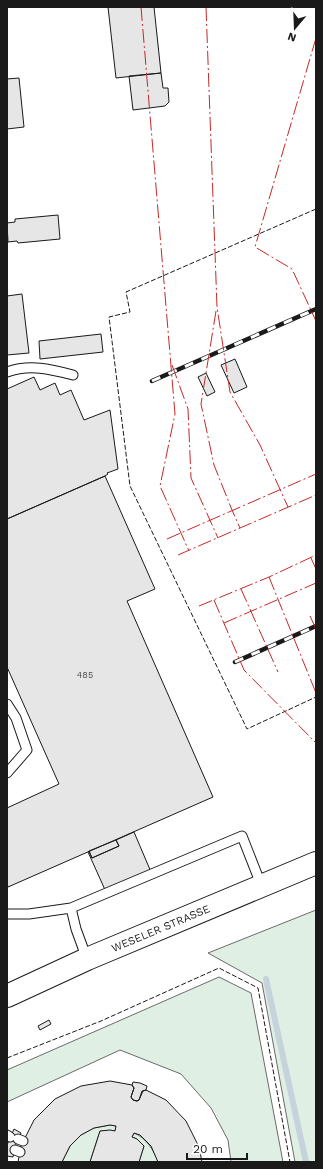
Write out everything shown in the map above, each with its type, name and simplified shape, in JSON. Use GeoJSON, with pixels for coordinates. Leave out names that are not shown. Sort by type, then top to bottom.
{"type":"FeatureCollection","features":[{"type":"Feature","properties":{"kind":"main road","name":"WESELER STRASSE"},"geometry":{"type":"LineString","coordinates":[[7,996],[87,960],[316,864]]}},
{"type":"Feature","properties":{"kind":"lane"},"geometry":{"type":"LineString","coordinates":[[7,372],[30,368],[47,368],[73,375]]}},
{"type":"Feature","properties":{"kind":"lane"},"geometry":{"type":"LineString","coordinates":[[7,704],[16,718],[27,750],[7,772]]}},
{"type":"Feature","properties":{"kind":"lane"},"geometry":{"type":"LineString","coordinates":[[7,914],[29,914],[71,908],[242,836],[262,886]]}},
{"type":"Feature","properties":{"kind":"lane"},"geometry":{"type":"LineString","coordinates":[[71,908],[76,929],[87,960]]}},
{"type":"Feature","properties":{"kind":"green space"},"geometry":{"type":"Polygon","coordinates":[[[316,910],[316,1162],[295,1162],[262,983],[208,953],[316,910]]]}},
{"type":"Feature","properties":{"kind":"green space"},"geometry":{"type":"Polygon","coordinates":[[[219,977],[251,993],[283,1162],[231,1162],[228,1140],[211,1108],[181,1074],[120,1050],[7,1102],[7,1070],[219,977]]]}},
{"type":"Feature","properties":{"kind":"green space"},"geometry":{"type":"Polygon","coordinates":[[[110,1125],[116,1126],[115,1131],[100,1131],[90,1162],[62,1162],[70,1146],[81,1135],[94,1128],[110,1125]]]}},
{"type":"Feature","properties":{"kind":"green space"},"geometry":{"type":"Polygon","coordinates":[[[134,1133],[149,1145],[158,1162],[139,1162],[144,1146],[137,1139],[132,1137],[134,1133]]]}},
{"type":"Feature","properties":{"kind":"building"},"geometry":{"type":"Polygon","coordinates":[[[108,7],[154,7],[161,73],[116,78],[108,7]]]}},
{"type":"Feature","properties":{"kind":"building"},"geometry":{"type":"Polygon","coordinates":[[[161,73],[163,88],[168,88],[169,102],[165,106],[133,110],[129,76],[161,73]]]}},
{"type":"Feature","properties":{"kind":"building"},"geometry":{"type":"Polygon","coordinates":[[[19,78],[24,127],[7,129],[7,79],[19,78]]]}},
{"type":"Feature","properties":{"kind":"building"},"geometry":{"type":"Polygon","coordinates":[[[58,215],[60,239],[18,243],[17,241],[8,242],[7,223],[15,222],[15,219],[58,215]]]}},
{"type":"Feature","properties":{"kind":"building"},"geometry":{"type":"Polygon","coordinates":[[[22,294],[29,353],[7,355],[7,296],[22,294]]]}},
{"type":"Feature","properties":{"kind":"building"},"geometry":{"type":"Polygon","coordinates":[[[101,334],[103,352],[40,359],[39,341],[101,334]]]}},
{"type":"Feature","properties":{"kind":"building"},"geometry":{"type":"Polygon","coordinates":[[[235,359],[247,387],[234,393],[221,365],[235,359]]]}},
{"type":"Feature","properties":{"kind":"building"},"geometry":{"type":"Polygon","coordinates":[[[206,373],[215,392],[207,396],[198,377],[206,373]]]}},
{"type":"Feature","properties":{"kind":"building"},"geometry":{"type":"Polygon","coordinates":[[[34,377],[40,390],[55,383],[60,395],[71,390],[84,420],[110,410],[118,469],[7,519],[7,389],[34,377]]]}},
{"type":"Feature","properties":{"kind":"building"},"geometry":{"type":"Polygon","coordinates":[[[105,476],[155,589],[127,601],[213,797],[8,887],[7,808],[59,784],[7,667],[7,519],[105,476]]]}},
{"type":"Feature","properties":{"kind":"building"},"geometry":{"type":"Polygon","coordinates":[[[134,832],[151,872],[106,892],[88,852],[89,851],[92,858],[119,846],[116,840],[134,832]]]}},
{"type":"Feature","properties":{"kind":"building"},"geometry":{"type":"Polygon","coordinates":[[[116,840],[119,846],[92,858],[89,851],[116,840]]]}},
{"type":"Feature","properties":{"kind":"building"},"geometry":{"type":"Polygon","coordinates":[[[49,1020],[51,1024],[40,1030],[38,1026],[49,1020]]]}},
{"type":"Feature","properties":{"kind":"building"},"geometry":{"type":"Polygon","coordinates":[[[110,1081],[132,1085],[134,1088],[131,1097],[133,1100],[139,1100],[142,1091],[146,1090],[166,1100],[186,1121],[199,1147],[202,1162],[158,1162],[151,1146],[140,1135],[134,1133],[132,1137],[137,1139],[144,1146],[139,1162],[90,1162],[100,1131],[115,1131],[116,1126],[110,1125],[94,1128],[81,1135],[70,1146],[62,1162],[18,1162],[21,1146],[34,1120],[55,1099],[81,1086],[110,1081]]]}},
{"type":"Feature","properties":{"kind":"building"},"geometry":{"type":"Polygon","coordinates":[[[133,1082],[147,1086],[146,1090],[143,1091],[139,1100],[137,1101],[133,1100],[131,1097],[134,1088],[132,1085],[133,1082]]]}},
{"type":"Feature","properties":{"kind":"building"},"geometry":{"type":"Polygon","coordinates":[[[14,1129],[21,1133],[16,1144],[13,1157],[7,1156],[7,1145],[14,1129]]]}},
{"type":"Feature","properties":{"kind":"waterway"},"geometry":{"type":"LineString","coordinates":[[266,979],[306,1162]]}},
{"type":"Feature","properties":{"kind":"railway"},"geometry":{"type":"LineString","coordinates":[[152,381],[316,309]]}},
{"type":"Feature","properties":{"kind":"railway"},"geometry":{"type":"LineString","coordinates":[[235,662],[316,626]]}},
{"type":"Feature","properties":{"kind":"fence"},"geometry":{"type":"LineString","coordinates":[[316,209],[126,292],[130,312],[109,317],[130,486],[247,729],[316,697]]}},
{"type":"Feature","properties":{"kind":"fence"},"geometry":{"type":"LineString","coordinates":[[7,1058],[101,1021],[219,968],[258,988],[290,1162]]}},
{"type":"Feature","properties":{"kind":"power"},"geometry":{"type":"LineString","coordinates":[[141,7],[175,414],[160,486],[189,551]]}},
{"type":"Feature","properties":{"kind":"power"},"geometry":{"type":"LineString","coordinates":[[206,7],[217,307],[230,392],[260,445],[288,507]]}},
{"type":"Feature","properties":{"kind":"power"},"geometry":{"type":"LineString","coordinates":[[316,38],[255,247],[292,269],[316,321]]}},
{"type":"Feature","properties":{"kind":"power"},"geometry":{"type":"LineString","coordinates":[[216,311],[201,404],[214,465],[240,528]]}},
{"type":"Feature","properties":{"kind":"power"},"geometry":{"type":"LineString","coordinates":[[172,365],[188,409],[191,478],[218,538]]}},
{"type":"Feature","properties":{"kind":"power"},"geometry":{"type":"LineString","coordinates":[[167,539],[316,474]]}},
{"type":"Feature","properties":{"kind":"power"},"geometry":{"type":"LineString","coordinates":[[178,555],[316,495]]}},
{"type":"Feature","properties":{"kind":"power"},"geometry":{"type":"LineString","coordinates":[[199,606],[269,577],[316,555]]}},
{"type":"Feature","properties":{"kind":"power"},"geometry":{"type":"LineString","coordinates":[[311,558],[316,569]]}},
{"type":"Feature","properties":{"kind":"power"},"geometry":{"type":"LineString","coordinates":[[269,577],[316,693]]}},
{"type":"Feature","properties":{"kind":"power"},"geometry":{"type":"LineString","coordinates":[[224,623],[316,583]]}},
{"type":"Feature","properties":{"kind":"power"},"geometry":{"type":"LineString","coordinates":[[241,589],[278,672]]}},
{"type":"Feature","properties":{"kind":"power"},"geometry":{"type":"LineString","coordinates":[[214,600],[244,670],[316,743]]}},
{"type":"Feature","properties":{"kind":"power"},"geometry":{"type":"LineString","coordinates":[[310,616],[316,629]]}}]}
